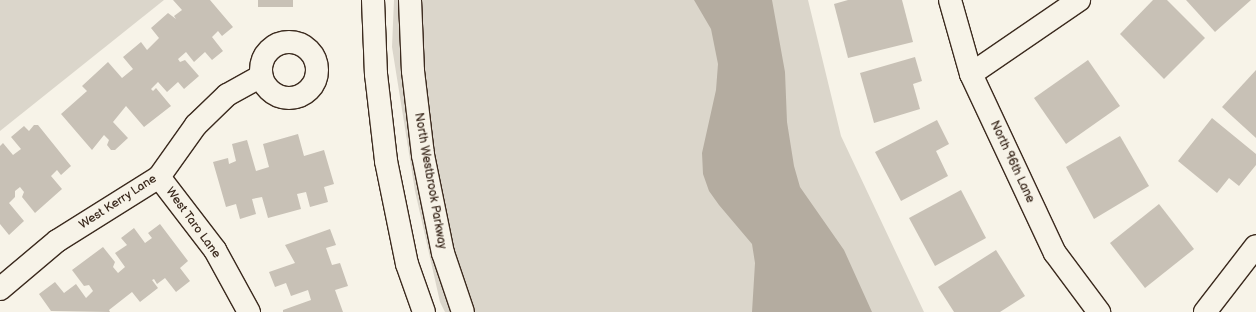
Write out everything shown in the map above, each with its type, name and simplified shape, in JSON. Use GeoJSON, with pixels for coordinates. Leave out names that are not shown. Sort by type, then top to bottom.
{"type":"FeatureCollection","features":[{"type":"Feature","properties":{"kind":"street"},"geometry":{"type":"LineString","coordinates":[[373,0],[376,74],[386,161],[407,264],[424,312]]}},
{"type":"Feature","properties":{"kind":"street","name":"North Westbrook Parkway"},"geometry":{"type":"LineString","coordinates":[[410,0],[413,72],[423,155],[443,253],[463,312]]}},
{"type":"Feature","properties":{"kind":"street","name":"North 96th Lane"},"geometry":{"type":"LineString","coordinates":[[950,0],[970,74],[1055,252],[1099,312]]}},
{"type":"Feature","properties":{"kind":"street"},"geometry":{"type":"LineString","coordinates":[[970,74],[1079,0]]}},
{"type":"Feature","properties":{"kind":"street","name":"West Kerry Lane"},"geometry":{"type":"LineString","coordinates":[[0,289],[57,241],[159,177],[196,125],[227,94],[261,76]]}},
{"type":"Feature","properties":{"kind":"street","name":"West Taro Lane"},"geometry":{"type":"LineString","coordinates":[[159,177],[215,250],[249,312]]}},
{"type":"Feature","properties":{"kind":"street"},"geometry":{"type":"LineString","coordinates":[[1205,312],[1256,246]]}},
{"type":"Feature","properties":{"kind":"shaded area"},"geometry":{"type":"Polygon","coordinates":[[[0,0],[164,0],[0,131],[0,0]]]}},
{"type":"Feature","properties":{"kind":"shaded area"},"geometry":{"type":"Polygon","coordinates":[[[394,0],[808,0],[841,136],[924,312],[445,312],[440,302],[415,191],[392,47],[394,0]]]}},
{"type":"Feature","properties":{"kind":"shaded area"},"geometry":{"type":"Polygon","coordinates":[[[694,0],[772,0],[785,72],[787,122],[794,166],[800,187],[844,250],[872,312],[752,312],[755,263],[752,244],[709,191],[703,174],[702,153],[716,90],[718,64],[711,29],[694,0]]]}},
{"type":"Feature","properties":{"kind":"building"},"geometry":{"type":"Polygon","coordinates":[[[173,0],[210,0],[233,27],[222,36],[218,31],[212,37],[223,51],[212,60],[205,52],[194,62],[186,52],[178,59],[180,62],[185,60],[199,76],[184,89],[178,82],[167,92],[158,82],[151,89],[153,91],[156,88],[171,106],[144,127],[126,106],[113,122],[128,138],[115,150],[111,150],[107,145],[109,140],[104,135],[92,150],[61,114],[87,91],[82,86],[108,62],[122,78],[133,69],[123,57],[141,42],[147,50],[159,38],[151,28],[168,13],[176,19],[174,16],[182,10],[173,0]]]}},
{"type":"Feature","properties":{"kind":"building"},"geometry":{"type":"Polygon","coordinates":[[[258,0],[293,0],[293,7],[258,7],[258,0]]]}},
{"type":"Feature","properties":{"kind":"building"},"geometry":{"type":"Polygon","coordinates":[[[848,0],[902,0],[913,42],[848,58],[834,4],[848,0]]]}},
{"type":"Feature","properties":{"kind":"building"},"geometry":{"type":"Polygon","coordinates":[[[1153,0],[1167,0],[1205,38],[1164,79],[1120,34],[1153,0]]]}},
{"type":"Feature","properties":{"kind":"building"},"geometry":{"type":"Polygon","coordinates":[[[1186,0],[1251,0],[1215,32],[1186,0]]]}},
{"type":"Feature","properties":{"kind":"building"},"geometry":{"type":"Polygon","coordinates":[[[915,57],[922,81],[913,84],[920,109],[874,123],[860,73],[915,57]]]}},
{"type":"Feature","properties":{"kind":"building"},"geometry":{"type":"Polygon","coordinates":[[[1088,60],[1120,106],[1066,144],[1034,98],[1088,60]]]}},
{"type":"Feature","properties":{"kind":"building"},"geometry":{"type":"Polygon","coordinates":[[[1256,70],[1256,138],[1222,107],[1256,70]]]}},
{"type":"Feature","properties":{"kind":"building"},"geometry":{"type":"Polygon","coordinates":[[[1212,118],[1256,154],[1256,165],[1239,186],[1229,178],[1217,193],[1178,161],[1212,118]]]}},
{"type":"Feature","properties":{"kind":"building"},"geometry":{"type":"Polygon","coordinates":[[[937,120],[949,144],[936,151],[948,176],[901,201],[875,152],[937,120]]]}},
{"type":"Feature","properties":{"kind":"building"},"geometry":{"type":"Polygon","coordinates":[[[34,125],[38,125],[71,166],[61,175],[57,170],[51,176],[62,189],[35,213],[22,197],[24,192],[20,187],[15,191],[15,197],[9,203],[24,221],[9,235],[0,224],[0,146],[3,143],[13,155],[21,149],[11,137],[24,126],[29,131],[34,125]]]}},
{"type":"Feature","properties":{"kind":"building"},"geometry":{"type":"Polygon","coordinates":[[[298,134],[304,156],[324,150],[334,184],[324,187],[328,202],[310,207],[306,192],[297,194],[301,209],[268,218],[262,197],[252,199],[256,214],[240,219],[236,204],[226,207],[213,162],[228,158],[229,164],[236,161],[232,144],[247,140],[256,171],[269,167],[263,144],[298,134]]]}},
{"type":"Feature","properties":{"kind":"building"},"geometry":{"type":"Polygon","coordinates":[[[1120,136],[1149,186],[1094,219],[1066,167],[1120,136]]]}},
{"type":"Feature","properties":{"kind":"building"},"geometry":{"type":"Polygon","coordinates":[[[961,190],[986,238],[935,266],[909,218],[961,190]]]}},
{"type":"Feature","properties":{"kind":"building"},"geometry":{"type":"Polygon","coordinates":[[[1159,204],[1194,249],[1145,288],[1110,243],[1159,204]]]}},
{"type":"Feature","properties":{"kind":"building"},"geometry":{"type":"Polygon","coordinates":[[[160,224],[188,261],[180,268],[190,281],[176,292],[165,278],[157,284],[154,279],[152,280],[158,288],[140,302],[132,292],[109,310],[110,312],[51,311],[39,294],[55,282],[64,293],[76,284],[86,298],[93,291],[89,285],[84,286],[72,270],[103,247],[115,262],[113,267],[118,273],[125,267],[115,253],[127,245],[121,238],[134,228],[145,243],[152,238],[148,233],[160,224]]]}},
{"type":"Feature","properties":{"kind":"building"},"geometry":{"type":"Polygon","coordinates":[[[330,229],[336,245],[326,248],[332,265],[340,263],[348,286],[335,290],[343,312],[283,312],[283,310],[311,300],[308,290],[291,296],[286,283],[275,287],[269,272],[295,263],[285,245],[330,229]]]}},
{"type":"Feature","properties":{"kind":"building"},"geometry":{"type":"Polygon","coordinates":[[[996,250],[1025,296],[1000,312],[954,312],[938,287],[996,250]]]}}]}
